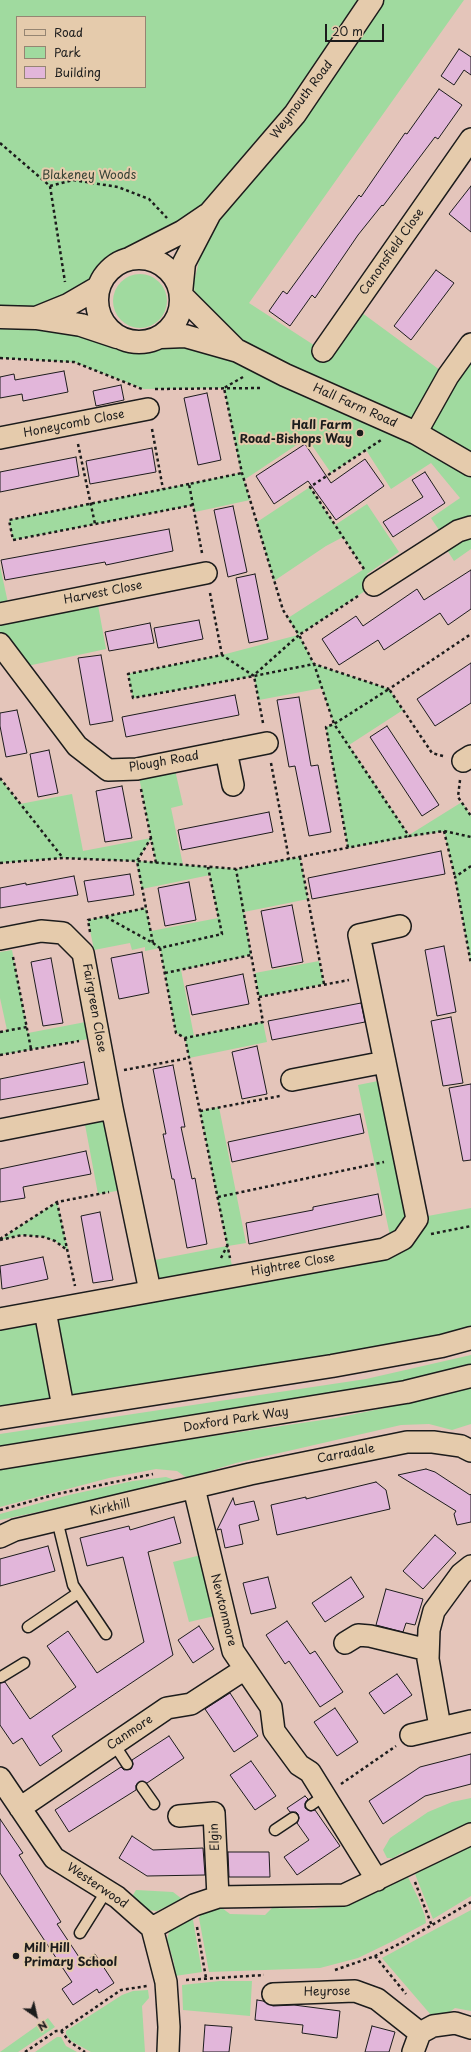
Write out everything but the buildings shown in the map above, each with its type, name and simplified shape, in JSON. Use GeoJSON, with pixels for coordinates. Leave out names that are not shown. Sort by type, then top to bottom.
{"type":"FeatureCollection","features":[{"type":"Feature","properties":{"kind":"street","name":"Weymouth Road"},"geometry":{"type":"LineString","coordinates":[[181,294],[184,263],[210,213],[295,114],[372,0]]}},
{"type":"Feature","properties":{"kind":"street","name":"Canonsfield Close"},"geometry":{"type":"LineString","coordinates":[[323,351],[468,151]]}},
{"type":"Feature","properties":{"kind":"street","name":"Weymouth Road"},"geometry":{"type":"LineString","coordinates":[[130,259],[182,232],[210,213]]}},
{"type":"Feature","properties":{"kind":"street"},"geometry":{"type":"LineString","coordinates":[[0,317],[36,318],[91,328],[118,337],[140,343],[151,341],[161,337],[171,329],[177,319],[181,307],[181,294],[177,280],[168,269],[157,262],[144,258],[130,259],[117,264],[106,274],[99,287],[97,301],[99,316],[107,328],[118,337]]}},
{"type":"Feature","properties":{"kind":"street"},"geometry":{"type":"LineString","coordinates":[[36,318],[68,305],[99,287]]}},
{"type":"Feature","properties":{"kind":"street","name":"Hall Farm Road"},"geometry":{"type":"LineString","coordinates":[[181,294],[238,351]]}},
{"type":"Feature","properties":{"kind":"street","name":"Hall Farm Road"},"geometry":{"type":"LineString","coordinates":[[161,337],[185,336],[238,351],[263,365],[416,433],[471,464]]}},
{"type":"Feature","properties":{"kind":"street"},"geometry":{"type":"LineString","coordinates":[[416,433],[448,376],[471,346]]}},
{"type":"Feature","properties":{"kind":"street","name":"Honeycomb Close"},"geometry":{"type":"LineString","coordinates":[[0,438],[74,424],[146,399]]}},
{"type":"Feature","properties":{"kind":"street"},"geometry":{"type":"LineString","coordinates":[[374,585],[458,531],[471,527]]}},
{"type":"Feature","properties":{"kind":"street","name":"Harvest Close"},"geometry":{"type":"LineString","coordinates":[[0,614],[206,573]]}},
{"type":"Feature","properties":{"kind":"street","name":"Plough Road"},"geometry":{"type":"LineString","coordinates":[[0,644],[77,746],[108,770],[137,769],[267,743]]}},
{"type":"Feature","properties":{"kind":"street"},"geometry":{"type":"LineString","coordinates":[[226,751],[233,785]]}},
{"type":"Feature","properties":{"kind":"street"},"geometry":{"type":"LineString","coordinates":[[400,926],[359,935],[417,1218],[403,1240]]}},
{"type":"Feature","properties":{"kind":"street","name":"Fairgreen Close"},"geometry":{"type":"LineString","coordinates":[[4,938],[41,931],[63,932],[83,953],[112,1108],[150,1291]]}},
{"type":"Feature","properties":{"kind":"street"},"geometry":{"type":"LineString","coordinates":[[292,1080],[385,1062]]}},
{"type":"Feature","properties":{"kind":"street"},"geometry":{"type":"LineString","coordinates":[[0,1130],[112,1108]]}},
{"type":"Feature","properties":{"kind":"street","name":"Hightree Close"},"geometry":{"type":"LineString","coordinates":[[0,1319],[384,1249],[403,1240]]}},
{"type":"Feature","properties":{"kind":"street"},"geometry":{"type":"LineString","coordinates":[[45,1311],[64,1407]]}},
{"type":"Feature","properties":{"kind":"street"},"geometry":{"type":"LineString","coordinates":[[0,1418],[332,1366],[442,1346],[471,1338]]}},
{"type":"Feature","properties":{"kind":"street","name":"Doxford Park Way"},"geometry":{"type":"LineString","coordinates":[[0,1458],[406,1392],[471,1376]]}},
{"type":"Feature","properties":{"kind":"street","name":"Carradale"},"geometry":{"type":"LineString","coordinates":[[221,1482],[250,1474],[407,1442],[440,1443],[461,1446],[471,1451]]}},
{"type":"Feature","properties":{"kind":"street","name":"Kirkhill"},"geometry":{"type":"LineString","coordinates":[[0,1537],[15,1530],[221,1482]]}},
{"type":"Feature","properties":{"kind":"street","name":"Newtonmore"},"geometry":{"type":"LineString","coordinates":[[194,1488],[227,1632],[233,1651],[271,1707],[274,1731],[299,1765],[310,1772],[318,1800],[378,1880]]}},
{"type":"Feature","properties":{"kind":"street"},"geometry":{"type":"LineString","coordinates":[[440,1727],[428,1660],[429,1630],[434,1611],[461,1574],[471,1566]]}},
{"type":"Feature","properties":{"kind":"street"},"geometry":{"type":"LineString","coordinates":[[345,1643],[358,1635],[370,1636],[428,1650]]}},
{"type":"Feature","properties":{"kind":"street","name":"Canmore"},"geometry":{"type":"LineString","coordinates":[[20,1808],[168,1708],[191,1704],[245,1669]]}},
{"type":"Feature","properties":{"kind":"street"},"geometry":{"type":"LineString","coordinates":[[411,1736],[440,1727],[471,1720]]}},
{"type":"Feature","properties":{"kind":"street","name":"Westerwood"},"geometry":{"type":"LineString","coordinates":[[0,1778],[54,1858],[117,1897],[152,1928]]}},
{"type":"Feature","properties":{"kind":"street","name":"Elgin"},"geometry":{"type":"LineString","coordinates":[[179,1816],[214,1813],[218,1897]]}},
{"type":"Feature","properties":{"kind":"street"},"geometry":{"type":"LineString","coordinates":[[168,2052],[169,2027],[166,1982],[152,1928],[194,1905],[218,1897],[344,1895],[471,1834]]}},
{"type":"Feature","properties":{"kind":"street","name":"Heyrose"},"geometry":{"type":"LineString","coordinates":[[270,1985],[355,1991],[377,1999],[416,2043]]}},
{"type":"Feature","properties":{"kind":"street"},"geometry":{"type":"LineString","coordinates":[[416,2043],[433,2026],[455,2023],[471,2028]]}},
{"type":"Feature","properties":{"kind":"lane"},"geometry":{"type":"LineString","coordinates":[[57,1520],[73,1585],[106,1634]]}},
{"type":"Feature","properties":{"kind":"lane"},"geometry":{"type":"LineString","coordinates":[[28,1627],[78,1593]]}},
{"type":"Feature","properties":{"kind":"lane"},"geometry":{"type":"LineString","coordinates":[[1,1678],[24,1662]]}},
{"type":"Feature","properties":{"kind":"lane"},"geometry":{"type":"LineString","coordinates":[[114,1744],[127,1764]]}},
{"type":"Feature","properties":{"kind":"lane"},"geometry":{"type":"LineString","coordinates":[[142,1786],[154,1804]]}},
{"type":"Feature","properties":{"kind":"lane"},"geometry":{"type":"LineString","coordinates":[[276,1830],[293,1818]]}},
{"type":"Feature","properties":{"kind":"lane"},"geometry":{"type":"LineString","coordinates":[[80,1933],[107,1890]]}},
{"type":"Feature","properties":{"kind":"path"},"geometry":{"type":"LineString","coordinates":[[0,143],[50,186],[68,305]]}},
{"type":"Feature","properties":{"kind":"path"},"geometry":{"type":"LineString","coordinates":[[50,186],[73,180],[118,186],[149,199],[182,232]]}},
{"type":"Feature","properties":{"kind":"path"},"geometry":{"type":"LineString","coordinates":[[0,358],[74,362],[146,399],[224,388],[263,365]]}},
{"type":"Feature","properties":{"kind":"path"},"geometry":{"type":"LineString","coordinates":[[224,388],[242,473],[283,610],[299,635],[314,664],[334,724],[409,836]]}},
{"type":"Feature","properties":{"kind":"path"},"geometry":{"type":"LineString","coordinates":[[146,399],[163,489]]}},
{"type":"Feature","properties":{"kind":"path"},"geometry":{"type":"LineString","coordinates":[[74,424],[95,524]]}},
{"type":"Feature","properties":{"kind":"path"},"geometry":{"type":"LineString","coordinates":[[254,676],[299,635],[374,585],[310,487],[383,439]]}},
{"type":"Feature","properties":{"kind":"path"},"geometry":{"type":"LineString","coordinates":[[193,505],[13,540],[9,520],[242,473]]}},
{"type":"Feature","properties":{"kind":"path"},"geometry":{"type":"LineString","coordinates":[[189,484],[222,655]]}},
{"type":"Feature","properties":{"kind":"path"},"geometry":{"type":"LineString","coordinates":[[348,848],[326,727],[334,724],[389,689],[471,634]]}},
{"type":"Feature","properties":{"kind":"path"},"geometry":{"type":"LineString","coordinates":[[289,859],[254,676],[222,655],[128,674],[133,698],[254,676],[314,664],[389,689],[432,753],[467,759],[458,796],[471,816]]}},
{"type":"Feature","properties":{"kind":"path"},"geometry":{"type":"LineString","coordinates":[[137,769],[156,863]]}},
{"type":"Feature","properties":{"kind":"path"},"geometry":{"type":"LineString","coordinates":[[0,778],[63,858]]}},
{"type":"Feature","properties":{"kind":"path"},"geometry":{"type":"LineString","coordinates":[[444,831],[455,877],[471,964]]}},
{"type":"Feature","properties":{"kind":"path"},"geometry":{"type":"LineString","coordinates":[[0,863],[63,858],[137,861],[236,869],[409,836],[444,831],[471,837]]}},
{"type":"Feature","properties":{"kind":"path"},"geometry":{"type":"LineString","coordinates":[[151,838],[137,861],[153,943]]}},
{"type":"Feature","properties":{"kind":"path"},"geometry":{"type":"LineString","coordinates":[[300,857],[324,984]]}},
{"type":"Feature","properties":{"kind":"path"},"geometry":{"type":"LineString","coordinates":[[455,877],[471,866]]}},
{"type":"Feature","properties":{"kind":"path"},"geometry":{"type":"LineString","coordinates":[[160,948],[222,934],[208,867]]}},
{"type":"Feature","properties":{"kind":"path"},"geometry":{"type":"LineString","coordinates":[[105,916],[160,948],[176,1033],[185,1038],[263,1022],[236,869]]}},
{"type":"Feature","properties":{"kind":"path"},"geometry":{"type":"LineString","coordinates":[[83,953],[94,950],[88,920],[146,908]]}},
{"type":"Feature","properties":{"kind":"path"},"geometry":{"type":"LineString","coordinates":[[4,938],[31,1050]]}},
{"type":"Feature","properties":{"kind":"path"},"geometry":{"type":"LineString","coordinates":[[165,973],[252,955]]}},
{"type":"Feature","properties":{"kind":"path"},"geometry":{"type":"LineString","coordinates":[[259,997],[367,976]]}},
{"type":"Feature","properties":{"kind":"path"},"geometry":{"type":"LineString","coordinates":[[0,1032],[26,1027]]}},
{"type":"Feature","properties":{"kind":"path"},"geometry":{"type":"LineString","coordinates":[[0,1055],[99,1037]]}},
{"type":"Feature","properties":{"kind":"path"},"geometry":{"type":"LineString","coordinates":[[185,1038],[234,1276]]}},
{"type":"Feature","properties":{"kind":"path"},"geometry":{"type":"LineString","coordinates":[[106,1074],[189,1058]]}},
{"type":"Feature","properties":{"kind":"path"},"geometry":{"type":"LineString","coordinates":[[200,1111],[282,1095],[292,1080]]}},
{"type":"Feature","properties":{"kind":"path"},"geometry":{"type":"LineString","coordinates":[[218,1197],[404,1158]]}},
{"type":"Feature","properties":{"kind":"path"},"geometry":{"type":"LineString","coordinates":[[0,1240],[58,1202],[129,1189]]}},
{"type":"Feature","properties":{"kind":"path"},"geometry":{"type":"LineString","coordinates":[[58,1202],[78,1304]]}},
{"type":"Feature","properties":{"kind":"path"},"geometry":{"type":"LineString","coordinates":[[403,1240],[471,1226]]}},
{"type":"Feature","properties":{"kind":"path"},"geometry":{"type":"LineString","coordinates":[[0,1240],[22,1235],[44,1237],[56,1241],[68,1250]]}},
{"type":"Feature","properties":{"kind":"path"},"geometry":{"type":"LineString","coordinates":[[318,1800],[411,1736]]}},
{"type":"Feature","properties":{"kind":"path"},"geometry":{"type":"LineString","coordinates":[[407,1866],[421,1895],[432,1926]]}},
{"type":"Feature","properties":{"kind":"path"},"geometry":{"type":"LineString","coordinates":[[330,1971],[375,1956],[432,1926],[471,1902]]}},
{"type":"Feature","properties":{"kind":"path"},"geometry":{"type":"LineString","coordinates":[[194,1905],[206,1978]]}},
{"type":"Feature","properties":{"kind":"path"},"geometry":{"type":"LineString","coordinates":[[375,1956],[408,1997]]}},
{"type":"Feature","properties":{"kind":"path"},"geometry":{"type":"LineString","coordinates":[[25,2052],[56,2031],[61,2031],[122,1990],[152,1986],[166,1982],[206,1978],[270,1985]]}},
{"type":"Feature","properties":{"kind":"path"},"geometry":{"type":"LineString","coordinates":[[61,2031],[70,2042],[85,2052]]}},
{"type":"Feature","properties":{"kind":"green space","name":"Blakeney Woods"},"geometry":{"type":"Polygon","coordinates":[[[0,0],[464,0],[249,303],[323,351],[354,307],[448,376],[471,347],[471,549],[454,561],[442,542],[445,539],[431,518],[460,498],[431,463],[391,489],[366,450],[331,473],[307,438],[244,480],[250,500],[195,512],[193,505],[13,540],[9,520],[241,473],[224,388],[144,389],[74,362],[0,358],[0,0]],[[210,214],[131,254],[119,264],[99,286],[93,305],[38,317],[123,342],[150,345],[179,335],[237,351],[195,306],[194,282],[210,214]]]}},
{"type":"Feature","properties":{"kind":"green space"},"geometry":{"type":"Polygon","coordinates":[[[140,274],[150,276],[159,282],[165,291],[167,301],[165,311],[159,320],[150,326],[140,328],[130,326],[121,320],[115,311],[113,301],[115,291],[121,282],[130,276],[140,274]]]}},
{"type":"Feature","properties":{"kind":"green space"},"geometry":{"type":"Polygon","coordinates":[[[310,487],[335,525],[367,504],[399,552],[367,574],[374,585],[299,635],[314,664],[389,689],[403,710],[349,745],[409,835],[462,802],[471,816],[471,964],[455,877],[444,831],[348,848],[326,727],[334,724],[322,688],[259,700],[254,676],[133,698],[128,674],[222,655],[298,635],[288,618],[364,569],[343,537],[326,546],[274,581],[257,522],[310,487]]]}},
{"type":"Feature","properties":{"kind":"green space"},"geometry":{"type":"Polygon","coordinates":[[[0,566],[10,612],[96,594],[106,649],[18,668],[0,644],[0,566]]]}},
{"type":"Feature","properties":{"kind":"green space"},"geometry":{"type":"Polygon","coordinates":[[[175,770],[183,805],[171,808],[183,865],[236,869],[300,857],[308,899],[244,912],[251,955],[181,970],[194,1036],[263,1022],[267,1042],[189,1058],[185,1038],[176,1033],[160,948],[145,951],[145,947],[132,950],[130,943],[94,950],[88,920],[146,908],[151,931],[218,918],[210,875],[142,889],[136,861],[63,858],[0,863],[0,778],[20,804],[72,794],[83,851],[151,838],[139,777],[175,770]],[[151,839],[137,861],[156,862],[151,839]]]}},
{"type":"Feature","properties":{"kind":"green space"},"geometry":{"type":"Polygon","coordinates":[[[12,950],[28,1033],[96,1020],[99,1037],[0,1055],[0,1032],[7,1030],[0,998],[0,952],[12,950]]]}},
{"type":"Feature","properties":{"kind":"green space"},"geometry":{"type":"Polygon","coordinates":[[[319,961],[324,984],[259,997],[255,973],[319,961]]]}},
{"type":"Feature","properties":{"kind":"green space"},"geometry":{"type":"Polygon","coordinates":[[[388,1079],[417,1218],[471,1208],[471,1338],[0,1418],[0,1319],[150,1291],[144,1262],[227,1246],[200,1111],[219,1107],[246,1243],[228,1246],[234,1276],[392,1245],[358,1085],[388,1079]]]}},
{"type":"Feature","properties":{"kind":"green space"},"geometry":{"type":"Polygon","coordinates":[[[112,1108],[129,1189],[98,1194],[83,1114],[112,1108]]]}},
{"type":"Feature","properties":{"kind":"green space"},"geometry":{"type":"Polygon","coordinates":[[[57,1202],[68,1250],[55,1241],[44,1237],[22,1235],[0,1240],[57,1202]]]}},
{"type":"Feature","properties":{"kind":"green space"},"geometry":{"type":"Polygon","coordinates":[[[471,1355],[471,1365],[406,1381],[0,1448],[0,1434],[366,1379],[471,1355]]]}},
{"type":"Feature","properties":{"kind":"green space"},"geometry":{"type":"Polygon","coordinates":[[[471,1386],[471,1424],[452,1430],[429,1424],[401,1425],[236,1463],[187,1478],[177,1471],[156,1469],[109,1478],[0,1507],[0,1469],[7,1466],[336,1418],[418,1401],[471,1386]]]}},
{"type":"Feature","properties":{"kind":"green space"},"geometry":{"type":"Polygon","coordinates":[[[166,1477],[180,1482],[0,1520],[0,1514],[69,1495],[133,1481],[166,1477]]]}},
{"type":"Feature","properties":{"kind":"green space"},"geometry":{"type":"Polygon","coordinates":[[[209,1553],[223,1614],[189,1622],[173,1562],[209,1553]]]}},
{"type":"Feature","properties":{"kind":"green space"},"geometry":{"type":"Polygon","coordinates":[[[471,1798],[471,1825],[406,1858],[403,1852],[393,1858],[387,1858],[383,1850],[390,1838],[428,1812],[452,1802],[471,1798]]]}},
{"type":"Feature","properties":{"kind":"green space"},"geometry":{"type":"Polygon","coordinates":[[[471,1846],[471,1896],[433,1919],[415,1874],[471,1846]]]}},
{"type":"Feature","properties":{"kind":"green space"},"geometry":{"type":"Polygon","coordinates":[[[408,1877],[418,1898],[426,1923],[358,1958],[320,1968],[209,1972],[199,1918],[201,1914],[207,1910],[222,1908],[230,1914],[265,1915],[272,1908],[313,1909],[340,1905],[375,1893],[408,1877]]]}},
{"type":"Feature","properties":{"kind":"green space"},"geometry":{"type":"Polygon","coordinates":[[[136,1890],[173,1892],[182,1899],[157,1911],[147,1910],[133,1899],[133,1895],[136,1890]]]}},
{"type":"Feature","properties":{"kind":"green space"},"geometry":{"type":"Polygon","coordinates":[[[471,1910],[471,2011],[455,2008],[447,2014],[431,2015],[382,1958],[471,1910]]]}},
{"type":"Feature","properties":{"kind":"green space"},"geometry":{"type":"Polygon","coordinates":[[[187,1917],[193,1920],[202,1972],[175,1976],[174,1963],[167,1939],[170,1929],[187,1917]]]}},
{"type":"Feature","properties":{"kind":"green space"},"geometry":{"type":"Polygon","coordinates":[[[220,1981],[252,1981],[250,2016],[183,2010],[182,1985],[220,1981]]]}},
{"type":"Feature","properties":{"kind":"green space"},"geometry":{"type":"Polygon","coordinates":[[[148,1990],[149,1998],[142,2006],[145,2052],[91,2052],[71,2041],[66,2034],[66,2031],[122,1995],[133,1991],[148,1990]]]}},
{"type":"Feature","properties":{"kind":"green space"},"geometry":{"type":"Polygon","coordinates":[[[48,2018],[55,2027],[18,2052],[0,2052],[48,2018]]]}},
{"type":"Feature","properties":{"kind":"green space"},"geometry":{"type":"Polygon","coordinates":[[[57,2037],[61,2037],[66,2046],[77,2052],[35,2052],[57,2037]]]}},
{"type":"Feature","properties":{"kind":"place","name":"Hall Farm Road-Bishops Way"},"geometry":{"type":"Point","coordinates":[360,433]}},
{"type":"Feature","properties":{"kind":"place","name":"Mill Hill Primary School"},"geometry":{"type":"Point","coordinates":[16,1956]}}]}
